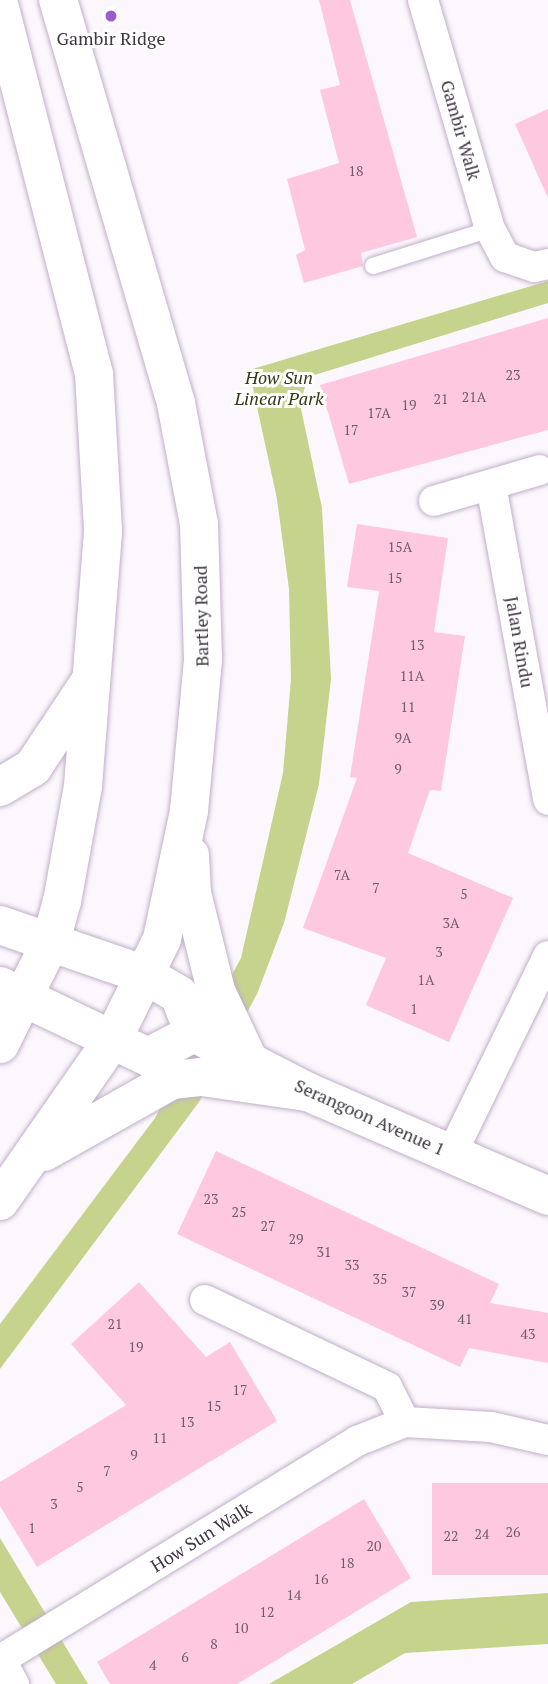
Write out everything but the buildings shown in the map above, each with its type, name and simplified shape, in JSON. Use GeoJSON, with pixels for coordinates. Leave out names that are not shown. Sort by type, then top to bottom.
{"type":"FeatureCollection","features":[{"type":"Feature","properties":{"kind":"main road","name":"Bartley Road"},"geometry":{"type":"LineString","coordinates":[[0,1202],[113,1039],[162,939],[189,811],[203,659],[199,524],[169,376],[58,0]]}},
{"type":"Feature","properties":{"kind":"main road"},"geometry":{"type":"LineString","coordinates":[[0,8],[93,374],[103,532],[94,676],[83,786],[51,941],[13,992],[0,1044]]}},
{"type":"Feature","properties":{"kind":"main road"},"geometry":{"type":"LineString","coordinates":[[0,787],[33,768],[94,676]]}},
{"type":"Feature","properties":{"kind":"main road"},"geometry":{"type":"LineString","coordinates":[[189,811],[192,893],[216,991],[249,1061]]}},
{"type":"Feature","properties":{"kind":"main road"},"geometry":{"type":"LineString","coordinates":[[0,925],[145,975],[179,995],[194,1034],[148,1057],[13,992]]}},
{"type":"Feature","properties":{"kind":"main road","name":"Serangoon Avenue 1"},"geometry":{"type":"LineString","coordinates":[[194,1034],[308,1092],[548,1196]]}},
{"type":"Feature","properties":{"kind":"main road"},"geometry":{"type":"LineString","coordinates":[[27,1163],[172,1080],[202,1077],[308,1092]]}},
{"type":"Feature","properties":{"kind":"street","name":"Gambir Walk"},"geometry":{"type":"LineString","coordinates":[[424,0],[490,229],[505,257],[534,267],[548,264]]}},
{"type":"Feature","properties":{"kind":"street"},"geometry":{"type":"LineString","coordinates":[[434,501],[540,470]]}},
{"type":"Feature","properties":{"kind":"street","name":"Jalan Rindu"},"geometry":{"type":"LineString","coordinates":[[491,485],[548,800]]}},
{"type":"Feature","properties":{"kind":"street"},"geometry":{"type":"LineString","coordinates":[[452,1153],[548,956]]}},
{"type":"Feature","properties":{"kind":"street"},"geometry":{"type":"LineString","coordinates":[[205,1300],[387,1387],[405,1422]]}},
{"type":"Feature","properties":{"kind":"street","name":"How Sun Walk"},"geometry":{"type":"LineString","coordinates":[[0,1660],[358,1441],[405,1422],[491,1427],[548,1440]]}},
{"type":"Feature","properties":{"kind":"street"},"geometry":{"type":"LineString","coordinates":[[0,1660],[15,1684]]}},
{"type":"Feature","properties":{"kind":"lane"},"geometry":{"type":"LineString","coordinates":[[373,266],[490,229]]}},
{"type":"Feature","properties":{"kind":"green space","name":"How Sun Linear Park"},"geometry":{"type":"Polygon","coordinates":[[[548,281],[548,303],[308,377],[300,404],[322,508],[331,679],[319,784],[284,923],[257,994],[199,1102],[0,1369],[0,1324],[155,1118],[241,958],[283,773],[291,679],[289,589],[277,499],[249,370],[548,281]]]}},
{"type":"Feature","properties":{"kind":"green space"},"geometry":{"type":"Polygon","coordinates":[[[0,1538],[88,1684],[56,1684],[0,1592],[0,1538]]]}},
{"type":"Feature","properties":{"kind":"green space"},"geometry":{"type":"Polygon","coordinates":[[[548,1593],[548,1644],[405,1653],[352,1684],[269,1684],[411,1602],[548,1593]]]}},
{"type":"Feature","properties":{"kind":"place","name":"Gambir Ridge"},"geometry":{"type":"Point","coordinates":[111,16]}}]}
